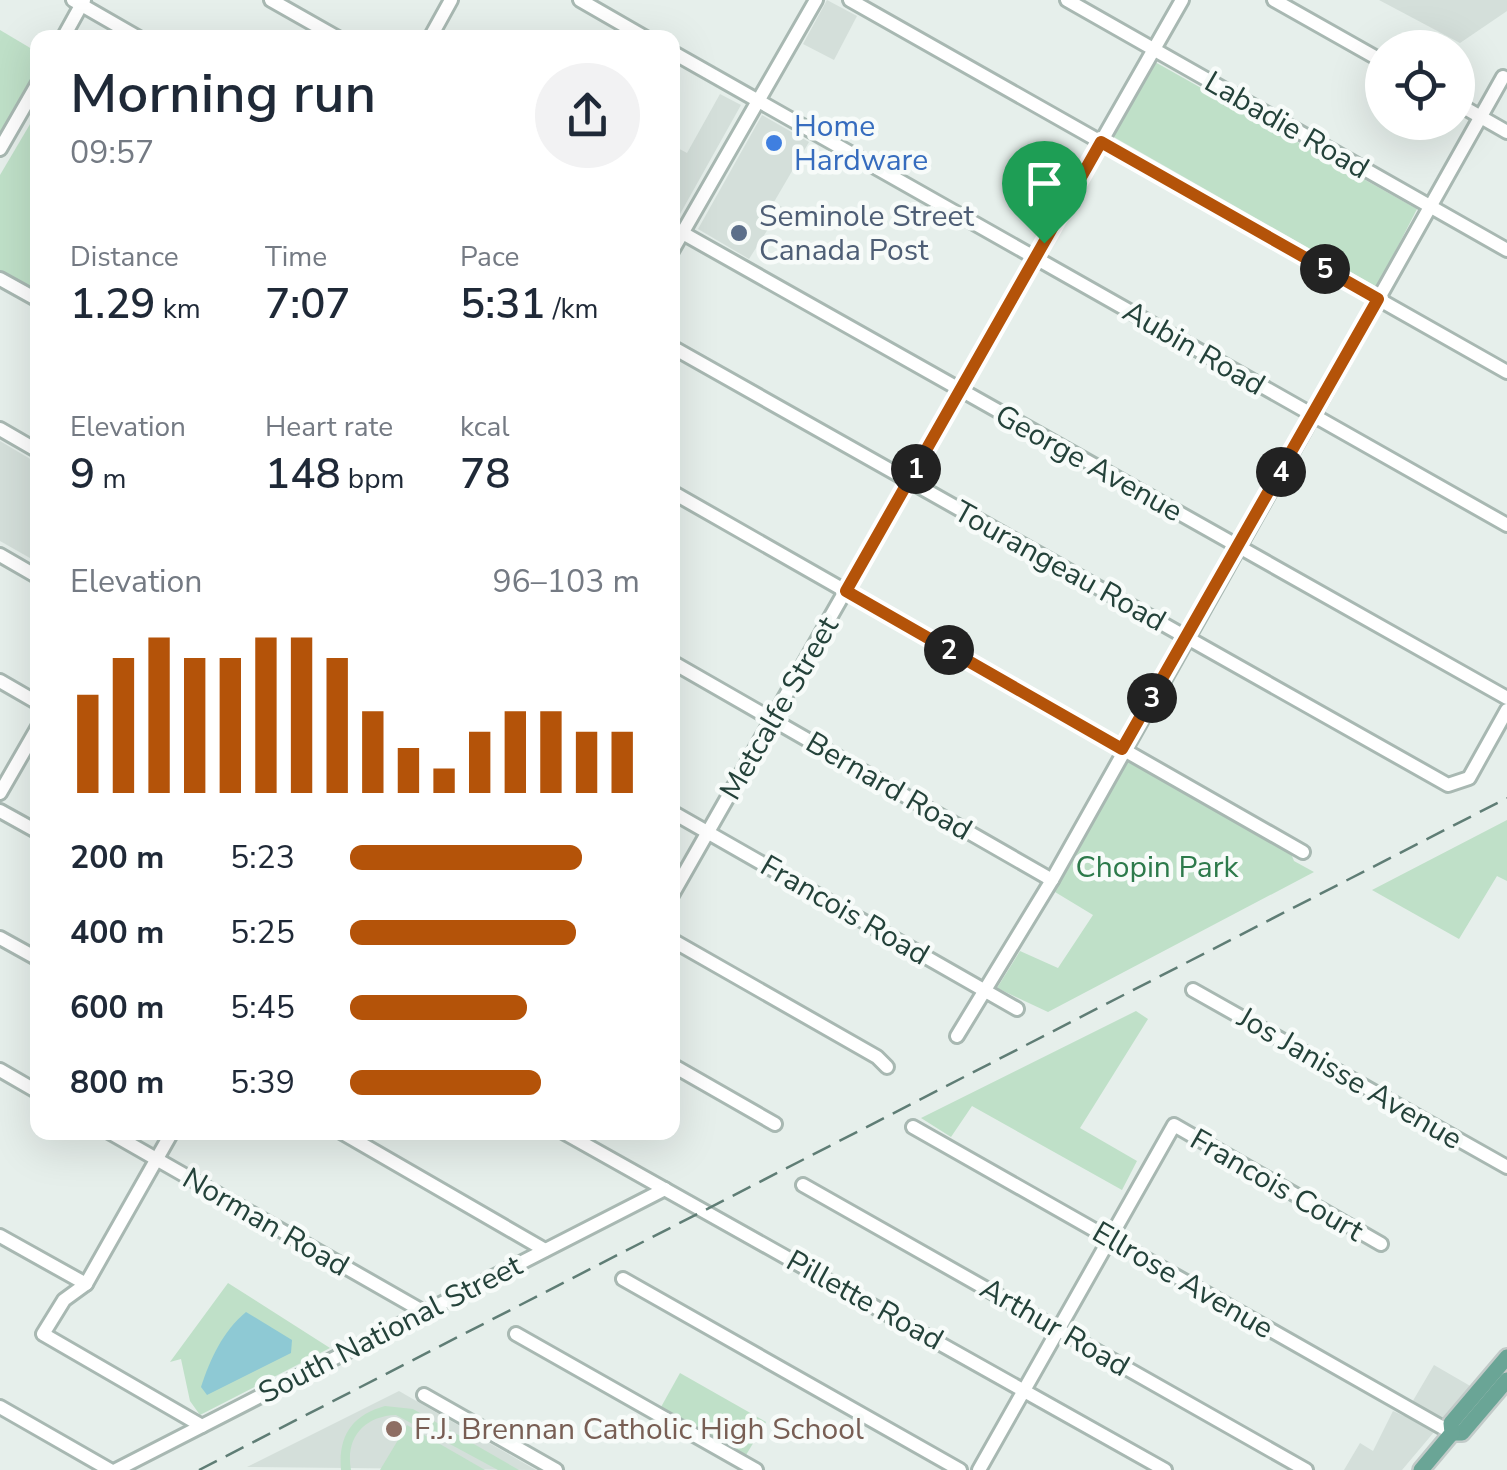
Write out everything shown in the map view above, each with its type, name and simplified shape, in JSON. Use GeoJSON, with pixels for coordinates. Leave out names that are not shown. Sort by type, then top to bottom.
{"type":"FeatureCollection","features":[{"type":"Feature","properties":{"kind":"main road"},"geometry":{"type":"LineString","coordinates":[[1421,1470],[1452,1433],[1452,1423],[1507,1357]]}},
{"type":"Feature","properties":{"kind":"main road"},"geometry":{"type":"LineString","coordinates":[[1452,1433],[1462,1433],[1507,1380]]}},
{"type":"Feature","properties":{"kind":"street"},"geometry":{"type":"LineString","coordinates":[[272,0],[324,30]]}},
{"type":"Feature","properties":{"kind":"street"},"geometry":{"type":"LineString","coordinates":[[434,30],[451,0]]}},
{"type":"Feature","properties":{"kind":"street"},"geometry":{"type":"LineString","coordinates":[[580,0],[632,30]]}},
{"type":"Feature","properties":{"kind":"street"},"geometry":{"type":"LineString","coordinates":[[680,227],[816,0]]}},
{"type":"Feature","properties":{"kind":"street"},"geometry":{"type":"LineString","coordinates":[[850,0],[1507,372]]}},
{"type":"Feature","properties":{"kind":"street","name":"Labadie Road"},"geometry":{"type":"LineString","coordinates":[[1067,0],[1507,250]]}},
{"type":"Feature","properties":{"kind":"street","name":"Metcalfe Street"},"geometry":{"type":"LineString","coordinates":[[680,881],[1182,0]]}},
{"type":"Feature","properties":{"kind":"street"},"geometry":{"type":"LineString","coordinates":[[1274,0],[1365,51]]}},
{"type":"Feature","properties":{"kind":"street"},"geometry":{"type":"LineString","coordinates":[[67,30],[80,2],[126,30]]}},
{"type":"Feature","properties":{"kind":"street","name":"Aubin Road"},"geometry":{"type":"LineString","coordinates":[[680,57],[1507,525]]}},
{"type":"Feature","properties":{"kind":"street"},"geometry":{"type":"LineString","coordinates":[[957,1036],[988,992],[1052,880],[1122,749],[1503,77]]}},
{"type":"Feature","properties":{"kind":"street"},"geometry":{"type":"LineString","coordinates":[[0,148],[30,96]]}},
{"type":"Feature","properties":{"kind":"street"},"geometry":{"type":"LineString","coordinates":[[1475,114],[1507,132]]}},
{"type":"Feature","properties":{"kind":"street","name":"George Avenue"},"geometry":{"type":"LineString","coordinates":[[680,231],[1507,698]]}},
{"type":"Feature","properties":{"kind":"street"},"geometry":{"type":"LineString","coordinates":[[0,279],[30,296]]}},
{"type":"Feature","properties":{"kind":"street","name":"Tourangeau Road"},"geometry":{"type":"LineString","coordinates":[[680,352],[1448,785],[1470,778],[1507,710]]}},
{"type":"Feature","properties":{"kind":"street"},"geometry":{"type":"LineString","coordinates":[[0,429],[30,446]]}},
{"type":"Feature","properties":{"kind":"street"},"geometry":{"type":"LineString","coordinates":[[680,497],[1303,852]]}},
{"type":"Feature","properties":{"kind":"street"},"geometry":{"type":"LineString","coordinates":[[0,556],[30,573]]}},
{"type":"Feature","properties":{"kind":"street","name":"Bernard Road"},"geometry":{"type":"LineString","coordinates":[[680,667],[1052,880]]}},
{"type":"Feature","properties":{"kind":"street"},"geometry":{"type":"LineString","coordinates":[[0,681],[30,698]]}},
{"type":"Feature","properties":{"kind":"street"},"geometry":{"type":"LineString","coordinates":[[0,793],[30,741]]}},
{"type":"Feature","properties":{"kind":"street"},"geometry":{"type":"LineString","coordinates":[[0,811],[30,828]]}},
{"type":"Feature","properties":{"kind":"street","name":"Francois Road"},"geometry":{"type":"LineString","coordinates":[[680,816],[1017,1009]]}},
{"type":"Feature","properties":{"kind":"street"},"geometry":{"type":"LineString","coordinates":[[0,938],[30,955]]}},
{"type":"Feature","properties":{"kind":"street"},"geometry":{"type":"LineString","coordinates":[[680,945],[877,1056],[887,1068]]}},
{"type":"Feature","properties":{"kind":"street","name":"Jos Janisse Avenue"},"geometry":{"type":"LineString","coordinates":[[1194,990],[1507,1167]]}},
{"type":"Feature","properties":{"kind":"street"},"geometry":{"type":"LineString","coordinates":[[0,1070],[30,1087]]}},
{"type":"Feature","properties":{"kind":"street"},"geometry":{"type":"LineString","coordinates":[[680,1070],[775,1124]]}},
{"type":"Feature","properties":{"kind":"street","name":"Francois Court"},"geometry":{"type":"LineString","coordinates":[[1109,1238],[1174,1125],[1381,1244]]}},
{"type":"Feature","properties":{"kind":"street","name":"Ellrose Avenue"},"geometry":{"type":"LineString","coordinates":[[913,1127],[1452,1433]]}},
{"type":"Feature","properties":{"kind":"street","name":"Norman Road"},"geometry":{"type":"LineString","coordinates":[[122,1140],[424,1312]]}},
{"type":"Feature","properties":{"kind":"street"},"geometry":{"type":"LineString","coordinates":[[167,1140],[86,1284],[64,1300],[44,1334],[202,1426]]}},
{"type":"Feature","properties":{"kind":"street"},"geometry":{"type":"LineString","coordinates":[[355,1140],[545,1250]]}},
{"type":"Feature","properties":{"kind":"street","name":"Pillette Road"},"geometry":{"type":"LineString","coordinates":[[577,1140],[1164,1470]]}},
{"type":"Feature","properties":{"kind":"street","name":"Arthur Road"},"geometry":{"type":"LineString","coordinates":[[803,1186],[1306,1470]]}},
{"type":"Feature","properties":{"kind":"street","name":"South National Street"},"geometry":{"type":"LineString","coordinates":[[113,1470],[664,1189]]}},
{"type":"Feature","properties":{"kind":"street"},"geometry":{"type":"LineString","coordinates":[[0,1236],[86,1284]]}},
{"type":"Feature","properties":{"kind":"street"},"geometry":{"type":"LineString","coordinates":[[980,1470],[1022,1388],[1109,1238]]}},
{"type":"Feature","properties":{"kind":"street"},"geometry":{"type":"LineString","coordinates":[[623,1280],[960,1470]]}},
{"type":"Feature","properties":{"kind":"street"},"geometry":{"type":"LineString","coordinates":[[516,1334],[756,1470]]}},
{"type":"Feature","properties":{"kind":"street"},"geometry":{"type":"LineString","coordinates":[[424,1395],[556,1470]]}},
{"type":"Feature","properties":{"kind":"street"},"geometry":{"type":"LineString","coordinates":[[0,1407],[113,1470]]}},
{"type":"Feature","properties":{"kind":"shaded area"},"geometry":{"type":"Polygon","coordinates":[[[827,0],[857,16],[834,60],[803,44],[827,0]]]}},
{"type":"Feature","properties":{"kind":"shaded area"},"geometry":{"type":"Polygon","coordinates":[[[1379,0],[1507,0],[1507,11],[1475,33],[1436,30],[1379,0]]]}},
{"type":"Feature","properties":{"kind":"shaded area"},"geometry":{"type":"Polygon","coordinates":[[[720,94],[741,105],[680,214],[680,149],[687,153],[720,94]]]}},
{"type":"Feature","properties":{"kind":"shaded area"},"geometry":{"type":"Polygon","coordinates":[[[762,115],[809,142],[774,202],[782,207],[749,259],[698,229],[762,115]]]}},
{"type":"Feature","properties":{"kind":"shaded area"},"geometry":{"type":"Polygon","coordinates":[[[0,441],[30,459],[30,558],[0,541],[0,441]]]}},
{"type":"Feature","properties":{"kind":"shaded area"},"geometry":{"type":"Polygon","coordinates":[[[1434,1365],[1472,1387],[1402,1470],[1344,1470],[1360,1443],[1373,1451],[1393,1411],[1404,1416],[1434,1365]]]}},
{"type":"Feature","properties":{"kind":"shaded area","name":"F.J. Brennan Catholic High School"},"geometry":{"type":"Polygon","coordinates":[[[399,1391],[536,1470],[247,1467],[399,1391]]]}},
{"type":"Feature","properties":{"kind":"green space"},"geometry":{"type":"Polygon","coordinates":[[[0,30],[30,48],[30,83],[0,135],[0,30]]]}},
{"type":"Feature","properties":{"kind":"green space"},"geometry":{"type":"Polygon","coordinates":[[[1155,62],[1417,209],[1377,287],[1112,136],[1155,62]]]}},
{"type":"Feature","properties":{"kind":"green space"},"geometry":{"type":"Polygon","coordinates":[[[30,124],[30,293],[0,276],[0,175],[30,124]]]}},
{"type":"Feature","properties":{"kind":"green space","name":"Chopin Park"},"geometry":{"type":"Polygon","coordinates":[[[1128,759],[1290,851],[1294,861],[1314,872],[1048,1012],[997,988],[1020,951],[1058,968],[1093,915],[1055,892],[1128,759]]]}},
{"type":"Feature","properties":{"kind":"green space"},"geometry":{"type":"Polygon","coordinates":[[[1507,820],[1507,881],[1497,876],[1459,939],[1372,890],[1507,820]]]}},
{"type":"Feature","properties":{"kind":"green space"},"geometry":{"type":"Polygon","coordinates":[[[1136,1011],[1148,1019],[1080,1128],[1137,1161],[1122,1190],[972,1106],[951,1137],[921,1118],[1136,1011]]]}},
{"type":"Feature","properties":{"kind":"green space"},"geometry":{"type":"Polygon","coordinates":[[[228,1283],[330,1348],[200,1415],[190,1401],[181,1359],[170,1362],[228,1283]]]}},
{"type":"Feature","properties":{"kind":"green space"},"geometry":{"type":"Polygon","coordinates":[[[680,1373],[766,1422],[746,1455],[661,1407],[680,1373]]]}},
{"type":"Feature","properties":{"kind":"green space"},"geometry":{"type":"Polygon","coordinates":[[[385,1406],[413,1409],[519,1470],[498,1470],[396,1415],[375,1420],[359,1431],[351,1448],[351,1470],[341,1470],[342,1447],[350,1429],[364,1415],[385,1406]]]}},
{"type":"Feature","properties":{"kind":"green space"},"geometry":{"type":"Polygon","coordinates":[[[407,1425],[485,1470],[380,1470],[407,1425]]]}},
{"type":"Feature","properties":{"kind":"water"},"geometry":{"type":"Polygon","coordinates":[[[246,1312],[292,1340],[291,1353],[207,1395],[201,1387],[213,1356],[246,1312]]]}},
{"type":"Feature","properties":{"kind":"railway"},"geometry":{"type":"LineString","coordinates":[[199,1470],[1507,798]]}},
{"type":"Feature","properties":{"kind":"place","name":"Home Hardware"},"geometry":{"type":"Point","coordinates":[774,143]}},
{"type":"Feature","properties":{"kind":"place","name":"Seminole Street Canada Post"},"geometry":{"type":"Point","coordinates":[739,233]}},
{"type":"Feature","properties":{"kind":"place","name":"F.J. Brennan Catholic High School"},"geometry":{"type":"Point","coordinates":[394,1429]}},
{"type":"Feature","properties":{"kind":"route"},"geometry":{"type":"LineString","coordinates":[[1101,142],[1378,299],[1122,749],[846,591],[1044,243],[1101,142]]}}]}
